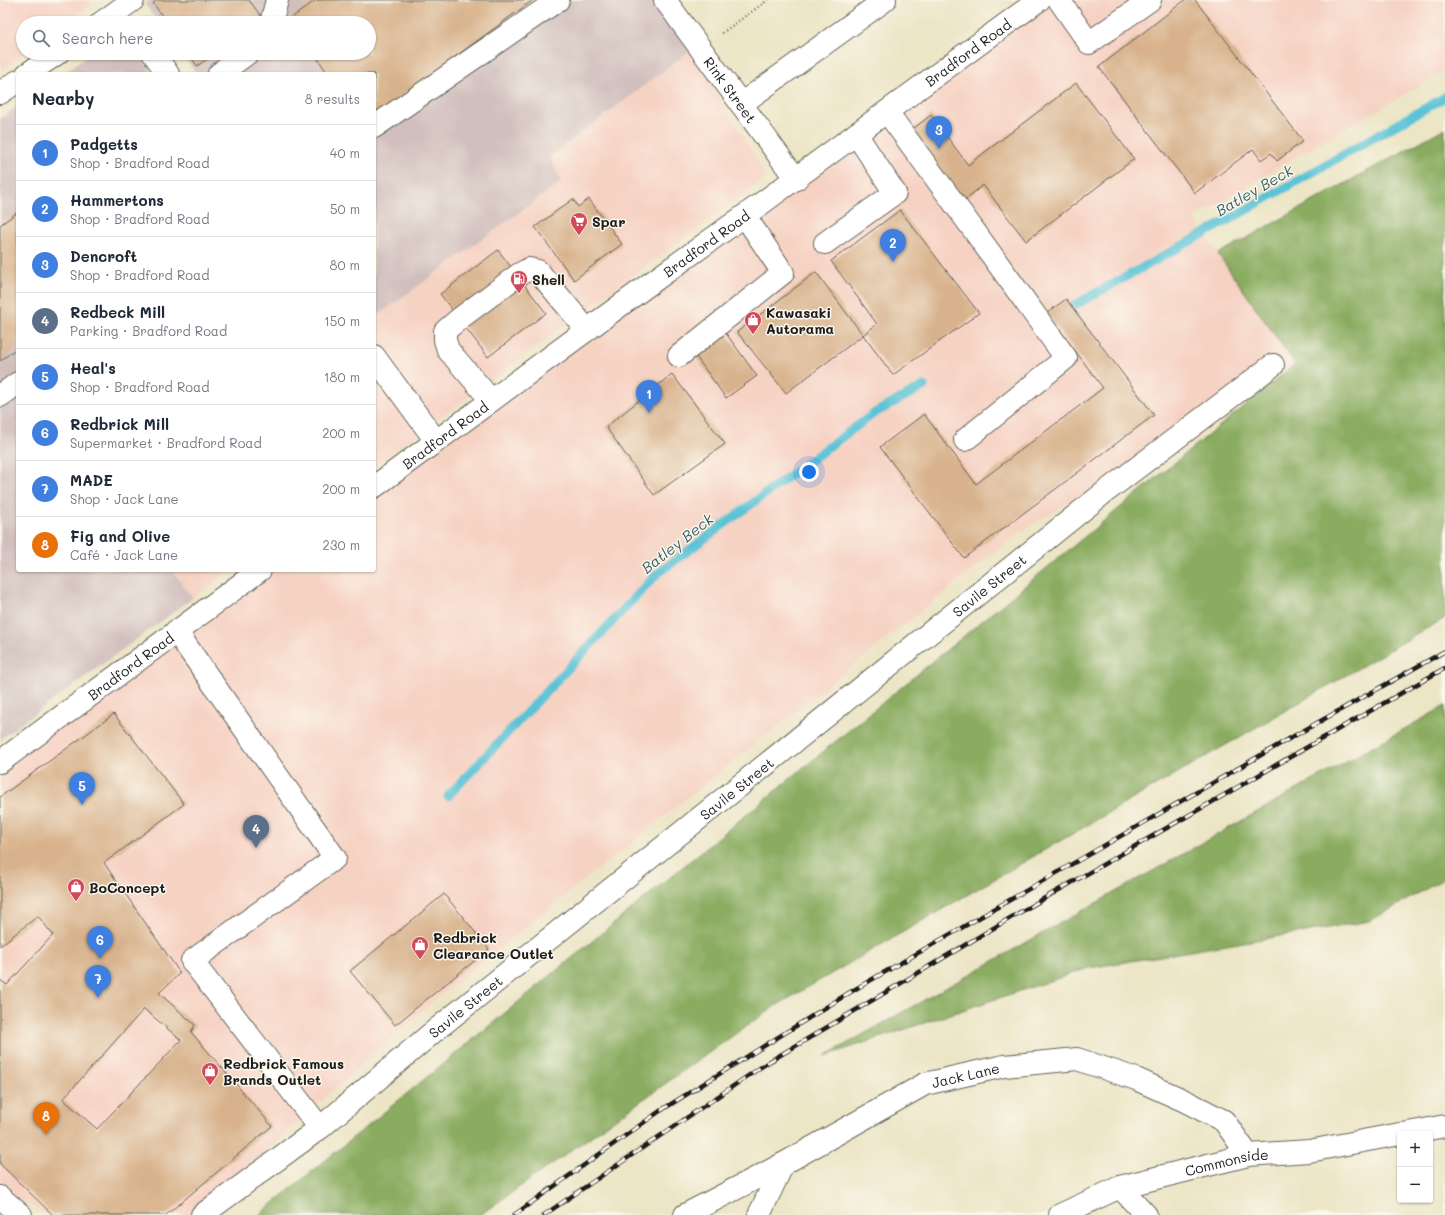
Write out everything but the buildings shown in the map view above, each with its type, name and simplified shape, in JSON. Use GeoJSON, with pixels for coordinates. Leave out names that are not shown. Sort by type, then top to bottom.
{"type":"FeatureCollection","features":[{"type":"Feature","properties":{"kind":"street"},"geometry":{"type":"LineString","coordinates":[[273,16],[277,0]]}},
{"type":"Feature","properties":{"kind":"street"},"geometry":{"type":"LineString","coordinates":[[376,127],[558,0]]}},
{"type":"Feature","properties":{"kind":"street","name":"Rink Street"},"geometry":{"type":"LineString","coordinates":[[665,0],[796,179]]}},
{"type":"Feature","properties":{"kind":"street"},"geometry":{"type":"LineString","coordinates":[[741,104],[885,0]]}},
{"type":"Feature","properties":{"kind":"street","name":"Bradford Road"},"geometry":{"type":"LineString","coordinates":[[376,486],[1039,0]]}},
{"type":"Feature","properties":{"kind":"street"},"geometry":{"type":"LineString","coordinates":[[1059,0],[1089,43],[1150,0]]}},
{"type":"Feature","properties":{"kind":"street"},"geometry":{"type":"LineString","coordinates":[[112,16],[125,8]]}},
{"type":"Feature","properties":{"kind":"street"},"geometry":{"type":"LineString","coordinates":[[30,72],[48,60]]}},
{"type":"Feature","properties":{"kind":"street"},"geometry":{"type":"LineString","coordinates":[[158,60],[167,72]]}},
{"type":"Feature","properties":{"kind":"street"},"geometry":{"type":"LineString","coordinates":[[223,72],[239,60]]}},
{"type":"Feature","properties":{"kind":"street"},"geometry":{"type":"LineString","coordinates":[[0,93],[16,81]]}},
{"type":"Feature","properties":{"kind":"street"},"geometry":{"type":"LineString","coordinates":[[887,112],[1066,358],[965,440]]}},
{"type":"Feature","properties":{"kind":"street"},"geometry":{"type":"LineString","coordinates":[[825,243],[895,193],[856,134]]}},
{"type":"Feature","properties":{"kind":"street"},"geometry":{"type":"LineString","coordinates":[[679,356],[782,273],[745,216]]}},
{"type":"Feature","properties":{"kind":"street"},"geometry":{"type":"LineString","coordinates":[[491,400],[448,350],[445,340],[445,331],[459,318],[518,275],[529,269],[538,271],[587,330]]}},
{"type":"Feature","properties":{"kind":"street"},"geometry":{"type":"LineString","coordinates":[[376,359],[436,441]]}},
{"type":"Feature","properties":{"kind":"street","name":"Savile Street"},"geometry":{"type":"LineString","coordinates":[[202,1215],[320,1128],[432,1033],[1099,497],[1273,365]]}},
{"type":"Feature","properties":{"kind":"street"},"geometry":{"type":"LineString","coordinates":[[0,396],[16,384]]}},
{"type":"Feature","properties":{"kind":"street","name":"Bradford Road"},"geometry":{"type":"LineString","coordinates":[[0,762],[257,572]]}},
{"type":"Feature","properties":{"kind":"street"},"geometry":{"type":"LineString","coordinates":[[176,631],[335,858],[192,961],[320,1128]]}},
{"type":"Feature","properties":{"kind":"street","name":"Jack Lane"},"geometry":{"type":"LineString","coordinates":[[685,1215],[783,1164],[925,1084],[1004,1066],[1077,1059],[1136,1079],[1185,1100],[1224,1121],[1248,1155]]}},
{"type":"Feature","properties":{"kind":"street","name":"Commonside"},"geometry":{"type":"LineString","coordinates":[[1418,1131],[1445,1126]]}},
{"type":"Feature","properties":{"kind":"street","name":"Commonside"},"geometry":{"type":"LineString","coordinates":[[1060,1215],[1120,1187],[1248,1155],[1310,1151],[1397,1135]]}},
{"type":"Feature","properties":{"kind":"street"},"geometry":{"type":"LineString","coordinates":[[759,1215],[783,1164]]}},
{"type":"Feature","properties":{"kind":"street"},"geometry":{"type":"LineString","coordinates":[[1120,1187],[1146,1215]]}},
{"type":"Feature","properties":{"kind":"street"},"geometry":{"type":"LineString","coordinates":[[0,1197],[21,1215]]}},
{"type":"Feature","properties":{"kind":"path"},"geometry":{"type":"LineString","coordinates":[[700,48],[768,0]]}},
{"type":"Feature","properties":{"kind":"shaded area"},"geometry":{"type":"Polygon","coordinates":[[[0,0],[89,0],[92,4],[75,16],[16,16],[16,59],[0,71],[0,0]]]}},
{"type":"Feature","properties":{"kind":"shaded area"},"geometry":{"type":"Polygon","coordinates":[[[150,0],[655,0],[691,50],[550,157],[561,182],[376,317],[376,72],[195,72],[186,60],[376,60],[376,16],[154,16],[145,4],[150,0]]]}},
{"type":"Feature","properties":{"kind":"shaded area"},"geometry":{"type":"Polygon","coordinates":[[[1039,0],[1445,0],[1445,71],[1280,166],[1194,219],[1296,364],[1020,532],[433,1001],[194,1215],[49,1215],[0,1190],[0,760],[257,572],[376,572],[376,486],[1039,0]]]}},
{"type":"Feature","properties":{"kind":"shaded area"},"geometry":{"type":"Polygon","coordinates":[[[691,50],[767,177],[376,465],[376,317],[561,182],[550,158],[691,50]]]}},
{"type":"Feature","properties":{"kind":"shaded area"},"geometry":{"type":"Polygon","coordinates":[[[82,60],[143,60],[152,72],[66,72],[82,60]]]}},
{"type":"Feature","properties":{"kind":"shaded area"},"geometry":{"type":"Polygon","coordinates":[[[16,107],[16,572],[174,572],[193,598],[0,739],[0,119],[16,107]]]}},
{"type":"Feature","properties":{"kind":"shaded area"},"geometry":{"type":"Polygon","coordinates":[[[174,572],[228,572],[193,598],[174,572]]]}},
{"type":"Feature","properties":{"kind":"green space"},"geometry":{"type":"Polygon","coordinates":[[[1445,128],[1445,618],[772,1008],[480,1215],[259,1215],[1295,364],[1218,254],[1445,128]]]}},
{"type":"Feature","properties":{"kind":"green space"},"geometry":{"type":"Polygon","coordinates":[[[1445,706],[1445,878],[1370,921],[1089,968],[825,1056],[1445,706]]]}},
{"type":"Feature","properties":{"kind":"waterway","name":"Batley Beck"},"geometry":{"type":"LineString","coordinates":[[1075,305],[1218,226],[1445,97]]}},
{"type":"Feature","properties":{"kind":"waterway","name":"Batley Beck"},"geometry":{"type":"LineString","coordinates":[[448,796],[657,574],[873,414],[924,386]]}},
{"type":"Feature","properties":{"kind":"railway"},"geometry":{"type":"LineString","coordinates":[[514,1215],[660,1111],[852,991],[1294,736],[1445,651]]}},
{"type":"Feature","properties":{"kind":"railway"},"geometry":{"type":"LineString","coordinates":[[544,1215],[767,1063],[1017,914],[1445,668]]}},
{"type":"Feature","properties":{"kind":"place","name":"Dencroft"},"geometry":{"type":"Point","coordinates":[939,149]}},
{"type":"Feature","properties":{"kind":"place","name":"Spar"},"geometry":{"type":"Point","coordinates":[579,236]}},
{"type":"Feature","properties":{"kind":"place","name":"Hammertons"},"geometry":{"type":"Point","coordinates":[893,262]}},
{"type":"Feature","properties":{"kind":"place","name":"Shell"},"geometry":{"type":"Point","coordinates":[519,294]}},
{"type":"Feature","properties":{"kind":"place","name":"Kawasaki Autorama"},"geometry":{"type":"Point","coordinates":[753,335]}},
{"type":"Feature","properties":{"kind":"place","name":"Padgetts"},"geometry":{"type":"Point","coordinates":[649,413]}},
{"type":"Feature","properties":{"kind":"place","name":"Heal's"},"geometry":{"type":"Point","coordinates":[82,805]}},
{"type":"Feature","properties":{"kind":"place","name":"Redbeck Mill"},"geometry":{"type":"Point","coordinates":[256,848]}},
{"type":"Feature","properties":{"kind":"place","name":"BoConcept"},"geometry":{"type":"Point","coordinates":[76,902]}},
{"type":"Feature","properties":{"kind":"place","name":"Redbrick Mill"},"geometry":{"type":"Point","coordinates":[100,959]}},
{"type":"Feature","properties":{"kind":"place","name":"Redbrick Clearance Outlet"},"geometry":{"type":"Point","coordinates":[420,960]}},
{"type":"Feature","properties":{"kind":"place","name":"MADE"},"geometry":{"type":"Point","coordinates":[98,998]}},
{"type":"Feature","properties":{"kind":"place","name":"Redbrick Famous Brands Outlet"},"geometry":{"type":"Point","coordinates":[210,1086]}},
{"type":"Feature","properties":{"kind":"place","name":"Fig and Olive"},"geometry":{"type":"Point","coordinates":[46,1135]}}]}
